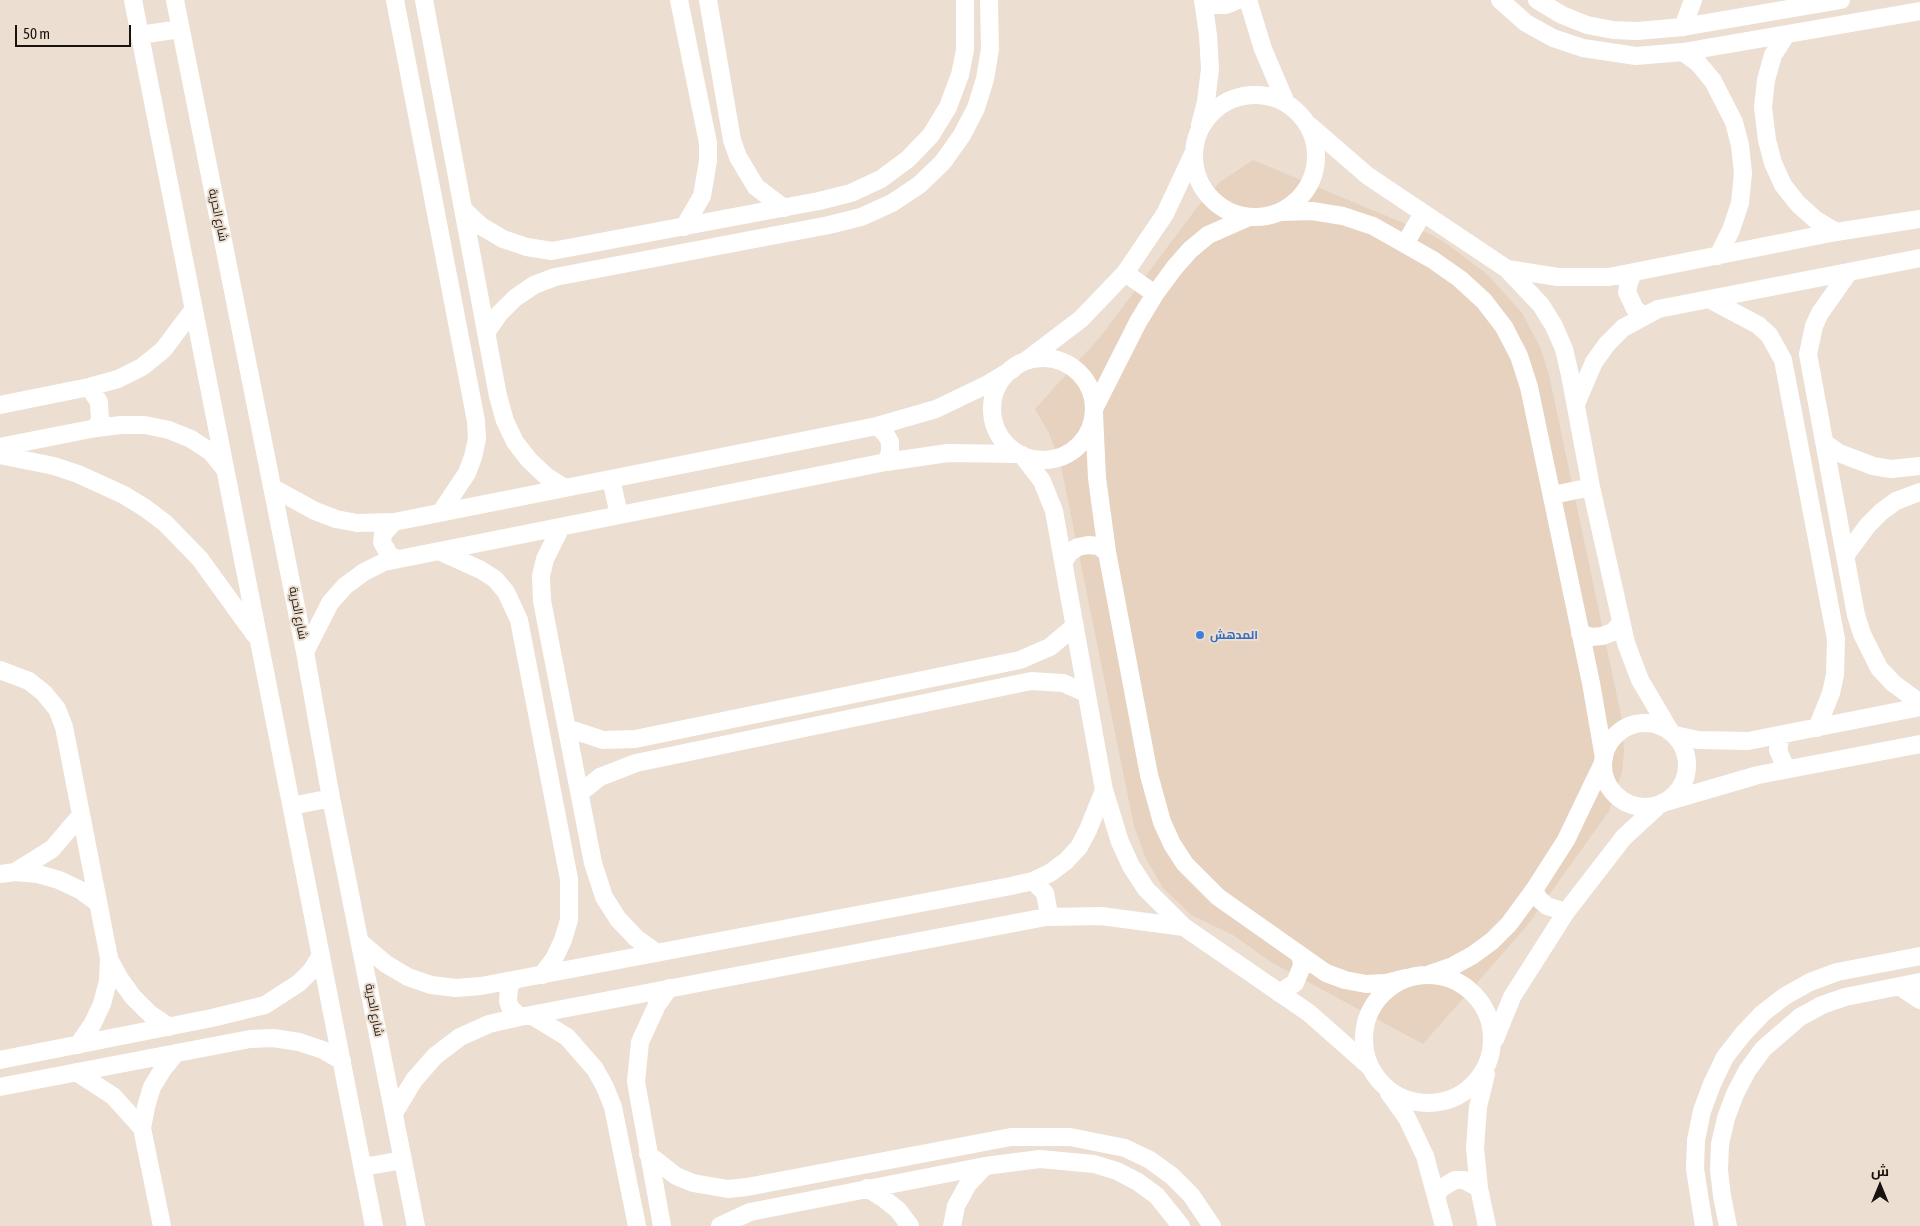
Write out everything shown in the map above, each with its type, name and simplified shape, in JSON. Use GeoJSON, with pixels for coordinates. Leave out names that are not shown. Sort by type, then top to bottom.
{"type":"FeatureCollection","features":[{"type":"Feature","properties":{"kind":"street"},"geometry":{"type":"LineString","coordinates":[[133,0],[374,1226]]}},
{"type":"Feature","properties":{"kind":"street","name":"شارع الحرية"},"geometry":{"type":"LineString","coordinates":[[174,0],[273,488],[331,798],[416,1226]]}},
{"type":"Feature","properties":{"kind":"street"},"geometry":{"type":"LineString","coordinates":[[395,0],[474,401],[477,439],[473,457],[467,473],[441,512]]}},
{"type":"Feature","properties":{"kind":"street"},"geometry":{"type":"LineString","coordinates":[[424,0],[498,396],[505,422],[515,442],[540,470],[566,488]]}},
{"type":"Feature","properties":{"kind":"street"},"geometry":{"type":"LineString","coordinates":[[427,18],[439,0]]}},
{"type":"Feature","properties":{"kind":"street"},"geometry":{"type":"LineString","coordinates":[[463,209],[481,226],[503,239],[527,247],[552,251],[784,208],[851,193],[881,179],[908,159],[931,135],[948,107],[960,76],[965,50],[965,0]]}},
{"type":"Feature","properties":{"kind":"street"},"geometry":{"type":"LineString","coordinates":[[486,333],[499,314],[515,298],[534,285],[555,277],[829,225],[861,217],[892,203],[919,184],[943,162],[962,135],[976,108],[985,79],[990,49],[989,0]]}},
{"type":"Feature","properties":{"kind":"street"},"geometry":{"type":"LineString","coordinates":[[1238,0],[1226,5],[1214,5],[1203,1],[1210,68],[1206,102],[1194,154],[1196,172],[1203,189],[1216,203],[1231,212],[1249,217],[1265,216],[1280,212],[1312,211],[1343,216],[1373,226],[1460,279],[1484,301],[1504,327],[1519,356],[1529,387],[1553,495],[1580,633],[1605,776],[1610,789],[1620,799],[1632,805],[1645,807],[1790,768],[1920,744]]}},
{"type":"Feature","properties":{"kind":"street"},"geometry":{"type":"LineString","coordinates":[[1248,0],[1263,49],[1286,102]]}},
{"type":"Feature","properties":{"kind":"street"},"geometry":{"type":"LineString","coordinates":[[1500,0],[1526,23],[1554,38],[1583,48],[1636,56],[1683,52],[1920,11]]}},
{"type":"Feature","properties":{"kind":"street"},"geometry":{"type":"LineString","coordinates":[[1537,0],[1562,15],[1587,25],[1613,30],[1637,31],[1683,27],[1763,6],[1832,2],[1828,28]]}},
{"type":"Feature","properties":{"kind":"street"},"geometry":{"type":"LineString","coordinates":[[1683,27],[1693,0]]}},
{"type":"Feature","properties":{"kind":"street"},"geometry":{"type":"LineString","coordinates":[[696,1],[732,140],[746,172],[756,187],[784,208]]}},
{"type":"Feature","properties":{"kind":"street"},"geometry":{"type":"LineString","coordinates":[[684,227],[702,196],[708,161],[696,1]]}},
{"type":"Feature","properties":{"kind":"street"},"geometry":{"type":"LineString","coordinates":[[140,35],[180,29]]}},
{"type":"Feature","properties":{"kind":"street"},"geometry":{"type":"LineString","coordinates":[[1613,30],[1613,54]]}},
{"type":"Feature","properties":{"kind":"street"},"geometry":{"type":"LineString","coordinates":[[1786,35],[1773,55],[1766,80],[1764,107],[1767,140],[1773,163],[1783,185],[1798,204],[1816,220],[1836,232]]}},
{"type":"Feature","properties":{"kind":"street"},"geometry":{"type":"LineString","coordinates":[[1683,52],[1698,63],[1717,88],[1734,122],[1740,145],[1743,174],[1740,203],[1731,230],[1718,256]]}},
{"type":"Feature","properties":{"kind":"street"},"geometry":{"type":"LineString","coordinates":[[1197,135],[1208,116],[1224,102],[1244,95],[1266,95],[1286,102],[1299,112],[1309,125],[1348,160],[1507,269],[1531,292],[1554,326],[1564,349],[1620,624],[1640,680],[1672,733],[1683,746],[1687,759],[1687,772],[1682,785],[1674,796],[1661,804],[1624,836],[1566,912],[1512,997],[1493,1044],[1482,1088],[1476,1128],[1479,1188],[1488,1226]]}},
{"type":"Feature","properties":{"kind":"street"},"geometry":{"type":"LineString","coordinates":[[1280,212],[1297,200],[1312,178],[1316,165],[1316,144],[1309,125]]}},
{"type":"Feature","properties":{"kind":"street"},"geometry":{"type":"LineString","coordinates":[[708,143],[721,147],[732,140]]}},
{"type":"Feature","properties":{"kind":"street"},"geometry":{"type":"LineString","coordinates":[[1740,145],[1767,140]]}},
{"type":"Feature","properties":{"kind":"street"},"geometry":{"type":"LineString","coordinates":[[273,488],[315,511],[336,519],[357,523],[394,522],[877,426],[936,409],[988,384],[1020,364],[1081,319],[1125,273],[1165,214],[1194,154]]}},
{"type":"Feature","properties":{"kind":"street"},"geometry":{"type":"LineString","coordinates":[[1405,244],[1423,213]]}},
{"type":"Feature","properties":{"kind":"street"},"geometry":{"type":"LineString","coordinates":[[305,652],[330,603],[345,586],[364,572],[398,559],[886,462],[948,453],[1021,455],[1038,460],[1054,459],[1069,453],[1082,443],[1090,430],[1094,410],[1123,350],[1155,294],[1190,250],[1208,235],[1249,217]]}},
{"type":"Feature","properties":{"kind":"street"},"geometry":{"type":"LineString","coordinates":[[1507,269],[1558,277],[1609,277],[1633,274],[1836,232],[1920,219]]}},
{"type":"Feature","properties":{"kind":"street"},"geometry":{"type":"LineString","coordinates":[[552,251],[549,265],[555,277]]}},
{"type":"Feature","properties":{"kind":"street"},"geometry":{"type":"LineString","coordinates":[[1576,405],[1594,362],[1607,344],[1623,328],[1658,308],[1920,258]]}},
{"type":"Feature","properties":{"kind":"street"},"geometry":{"type":"LineString","coordinates":[[1850,272],[1820,313],[1812,333],[1808,354],[1862,634],[1879,668],[1892,683],[1920,703]]}},
{"type":"Feature","properties":{"kind":"street"},"geometry":{"type":"LineString","coordinates":[[1125,273],[1155,294]]}},
{"type":"Feature","properties":{"kind":"street"},"geometry":{"type":"LineString","coordinates":[[1633,274],[1628,282],[1627,292],[1635,309],[1643,315]]}},
{"type":"Feature","properties":{"kind":"street"},"geometry":{"type":"LineString","coordinates":[[1709,299],[1758,325],[1769,335],[1783,360],[1836,639],[1835,675],[1831,694],[1817,728]]}},
{"type":"Feature","properties":{"kind":"street"},"geometry":{"type":"LineString","coordinates":[[0,405],[90,387],[118,379],[142,367],[163,350],[194,309]]}},
{"type":"Feature","properties":{"kind":"street"},"geometry":{"type":"LineString","coordinates":[[1783,360],[1792,350],[1801,349],[1808,354]]}},
{"type":"Feature","properties":{"kind":"street"},"geometry":{"type":"LineString","coordinates":[[1444,1226],[1437,1196],[1417,1136],[1395,1100],[1369,1066],[1329,1030],[1184,927],[1164,909],[1131,866],[1120,842],[1104,790],[1054,511],[1049,496],[1033,468],[1006,443],[996,429],[993,413],[994,396],[1001,381],[1020,364],[1043,358],[1073,367],[1084,378],[1091,392],[1094,410],[1097,478],[1107,552],[1150,775],[1162,822],[1172,844],[1200,881],[1218,897],[1301,957],[1326,973],[1345,980],[1366,984],[1386,983],[1427,974],[1453,966],[1474,955],[1492,941],[1509,924],[1534,890],[1575,823],[1614,736],[1635,724],[1659,725],[1672,733],[1723,742],[1748,741],[1920,707]]}},
{"type":"Feature","properties":{"kind":"street"},"geometry":{"type":"LineString","coordinates":[[90,387],[99,402],[100,420],[96,428]]}},
{"type":"Feature","properties":{"kind":"street"},"geometry":{"type":"LineString","coordinates":[[474,401],[487,403],[498,396]]}},
{"type":"Feature","properties":{"kind":"street"},"geometry":{"type":"LineString","coordinates":[[0,447],[121,424],[145,425],[169,430],[191,439],[211,452],[225,469]]}},
{"type":"Feature","properties":{"kind":"street"},"geometry":{"type":"LineString","coordinates":[[877,426],[885,432],[890,442],[890,452],[886,462]]}},
{"type":"Feature","properties":{"kind":"street"},"geometry":{"type":"LineString","coordinates":[[1825,443],[1839,453],[1873,466],[1914,467]]}},
{"type":"Feature","properties":{"kind":"street"},"geometry":{"type":"LineString","coordinates":[[0,455],[46,464],[78,474],[124,495],[145,508],[165,523],[200,559],[259,641]]}},
{"type":"Feature","properties":{"kind":"street"},"geometry":{"type":"LineString","coordinates":[[1846,556],[1868,525],[1881,512],[1916,492],[1904,482],[1914,467]]}},
{"type":"Feature","properties":{"kind":"street"},"geometry":{"type":"LineString","coordinates":[[611,479],[619,515]]}},
{"type":"Feature","properties":{"kind":"street"},"geometry":{"type":"LineString","coordinates":[[1553,495],[1591,488]]}},
{"type":"Feature","properties":{"kind":"street"},"geometry":{"type":"LineString","coordinates":[[394,522],[383,534],[382,542],[390,556],[398,559]]}},
{"type":"Feature","properties":{"kind":"street"},"geometry":{"type":"LineString","coordinates":[[560,527],[545,559],[541,576],[542,601],[595,873],[604,897],[618,919],[636,938],[657,953]]}},
{"type":"Feature","properties":{"kind":"street"},"geometry":{"type":"LineString","coordinates":[[1064,561],[1070,552],[1078,547],[1098,546],[1107,552]]}},
{"type":"Feature","properties":{"kind":"street"},"geometry":{"type":"LineString","coordinates":[[439,551],[481,570],[495,580],[506,592],[515,607],[569,879],[569,920],[564,940],[542,976]]}},
{"type":"Feature","properties":{"kind":"street"},"geometry":{"type":"LineString","coordinates":[[515,607],[519,602],[530,598],[542,601]]}},
{"type":"Feature","properties":{"kind":"street"},"geometry":{"type":"LineString","coordinates":[[1580,633],[1591,637],[1602,636],[1613,632],[1620,624]]}},
{"type":"Feature","properties":{"kind":"street"},"geometry":{"type":"LineString","coordinates":[[567,728],[603,740],[635,739],[1020,660],[1050,646],[1075,626]]}},
{"type":"Feature","properties":{"kind":"street"},"geometry":{"type":"LineString","coordinates":[[1836,639],[1853,641],[1862,634]]}},
{"type":"Feature","properties":{"kind":"street"},"geometry":{"type":"LineString","coordinates":[[0,670],[29,681],[44,693],[56,709],[64,728],[109,958],[108,981],[102,1004],[92,1025],[78,1045]]}},
{"type":"Feature","properties":{"kind":"street"},"geometry":{"type":"LineString","coordinates":[[580,793],[600,777],[636,763],[1031,681],[1063,683],[1086,693]]}},
{"type":"Feature","properties":{"kind":"street"},"geometry":{"type":"LineString","coordinates":[[1781,735],[1778,750],[1780,757],[1790,768]]}},
{"type":"Feature","properties":{"kind":"street"},"geometry":{"type":"LineString","coordinates":[[361,943],[386,964],[408,976],[432,984],[456,988],[512,982],[1033,881],[1058,867],[1079,847],[1104,790]]}},
{"type":"Feature","properties":{"kind":"street"},"geometry":{"type":"LineString","coordinates":[[292,806],[331,798]]}},
{"type":"Feature","properties":{"kind":"street"},"geometry":{"type":"LineString","coordinates":[[7,873],[52,849],[80,815]]}},
{"type":"Feature","properties":{"kind":"street"},"geometry":{"type":"LineString","coordinates":[[7,873],[38,874],[60,880],[80,890],[98,903]]}},
{"type":"Feature","properties":{"kind":"street"},"geometry":{"type":"LineString","coordinates":[[569,879],[583,880],[595,873]]}},
{"type":"Feature","properties":{"kind":"street"},"geometry":{"type":"LineString","coordinates":[[1033,881],[1045,893],[1048,909],[1046,917]]}},
{"type":"Feature","properties":{"kind":"street"},"geometry":{"type":"LineString","coordinates":[[1534,890],[1546,906],[1566,912]]}},
{"type":"Feature","properties":{"kind":"street"},"geometry":{"type":"LineString","coordinates":[[394,1113],[414,1080],[435,1056],[460,1037],[490,1024],[669,988],[1046,917],[1111,917],[1184,927]]}},
{"type":"Feature","properties":{"kind":"street"},"geometry":{"type":"LineString","coordinates":[[0,1060],[246,1011],[283,996],[312,970],[321,955]]}},
{"type":"Feature","properties":{"kind":"street"},"geometry":{"type":"LineString","coordinates":[[1704,1226],[1695,1169],[1696,1140],[1702,1111],[1712,1084],[1725,1058],[1743,1034],[1762,1013],[1785,996],[1810,982],[1837,972],[1920,956]]}},
{"type":"Feature","properties":{"kind":"street"},"geometry":{"type":"LineString","coordinates":[[1279,993],[1295,983],[1302,966],[1301,957]]}},
{"type":"Feature","properties":{"kind":"street"},"geometry":{"type":"LineString","coordinates":[[109,958],[120,979],[133,997],[150,1014],[169,1027]]}},
{"type":"Feature","properties":{"kind":"street"},"geometry":{"type":"LineString","coordinates":[[1427,974],[1448,978],[1467,987],[1482,1003],[1488,1016],[1493,1044]]}},
{"type":"Feature","properties":{"kind":"street"},"geometry":{"type":"LineString","coordinates":[[1369,1066],[1363,1045],[1365,1024],[1373,1004],[1388,989],[1406,978]]}},
{"type":"Feature","properties":{"kind":"street"},"geometry":{"type":"LineString","coordinates":[[512,982],[509,988],[508,1001],[510,1008],[561,1033],[582,1052],[602,1081],[613,1107],[637,1226]]}},
{"type":"Feature","properties":{"kind":"street"},"geometry":{"type":"LineString","coordinates":[[1727,1225],[1720,1179],[1720,1144],[1734,1094],[1747,1071],[1763,1050],[1800,1017],[1822,1005],[1846,997],[1920,982]]}},
{"type":"Feature","properties":{"kind":"street"},"geometry":{"type":"LineString","coordinates":[[1900,986],[1920,1000]]}},
{"type":"Feature","properties":{"kind":"street"},"geometry":{"type":"LineString","coordinates":[[662,1226],[638,1102],[636,1075],[640,1042],[657,1005],[669,988]]}},
{"type":"Feature","properties":{"kind":"street"},"geometry":{"type":"LineString","coordinates":[[212,1018],[220,1031],[216,1045]]}},
{"type":"Feature","properties":{"kind":"street"},"geometry":{"type":"LineString","coordinates":[[1743,1034],[1763,1050]]}},
{"type":"Feature","properties":{"kind":"street"},"geometry":{"type":"LineString","coordinates":[[0,1087],[250,1039],[273,1038],[299,1042],[323,1050],[342,1061]]}},
{"type":"Feature","properties":{"kind":"street"},"geometry":{"type":"LineString","coordinates":[[160,1225],[142,1128],[152,1087],[176,1053]]}},
{"type":"Feature","properties":{"kind":"street"},"geometry":{"type":"LineString","coordinates":[[1381,1084],[1398,1097],[1404,1099],[1418,1103],[1440,1103],[1460,1096],[1477,1083],[1488,1065]]}},
{"type":"Feature","properties":{"kind":"street"},"geometry":{"type":"LineString","coordinates":[[76,1072],[113,1096],[142,1128]]}},
{"type":"Feature","properties":{"kind":"street"},"geometry":{"type":"LineString","coordinates":[[613,1107],[624,1098],[638,1102]]}},
{"type":"Feature","properties":{"kind":"street"},"geometry":{"type":"LineString","coordinates":[[648,1154],[676,1176],[693,1183],[728,1189],[1011,1137],[1070,1137],[1099,1141],[1125,1148],[1150,1160],[1172,1176],[1191,1195],[1212,1226]]}},
{"type":"Feature","properties":{"kind":"street"},"geometry":{"type":"LineString","coordinates":[[1094,1164],[1099,1141]]}},
{"type":"Feature","properties":{"kind":"street"},"geometry":{"type":"LineString","coordinates":[[720,1226],[750,1212],[985,1166],[1040,1159],[1094,1164],[1117,1171],[1138,1182],[1157,1196],[1181,1226]]}},
{"type":"Feature","properties":{"kind":"street"},"geometry":{"type":"LineString","coordinates":[[363,1167],[404,1160]]}},
{"type":"Feature","properties":{"kind":"street"},"geometry":{"type":"LineString","coordinates":[[952,1226],[956,1206],[968,1184],[985,1166]]}},
{"type":"Feature","properties":{"kind":"street"},"geometry":{"type":"LineString","coordinates":[[1437,1196],[1440,1190],[1455,1180],[1464,1180],[1479,1188]]}},
{"type":"Feature","properties":{"kind":"street"},"geometry":{"type":"LineString","coordinates":[[746,1187],[743,1198],[746,1208],[750,1212]]}},
{"type":"Feature","properties":{"kind":"street"},"geometry":{"type":"LineString","coordinates":[[867,1188],[891,1204],[910,1226]]}},
{"type":"Feature","properties":{"kind":"shaded area"},"geometry":{"type":"Polygon","coordinates":[[[1253,160],[1432,235],[1488,275],[1522,313],[1540,347],[1549,375],[1622,720],[1624,751],[1622,772],[1609,811],[1526,927],[1423,1044],[1271,962],[1233,935],[1191,915],[1163,888],[1146,859],[1134,826],[1061,466],[1049,433],[1035,409],[1101,336],[1198,206],[1220,182],[1253,160]]]}},
{"type":"Feature","properties":{"kind":"place","name":"المدهش"},"geometry":{"type":"Point","coordinates":[1200,635]}}]}
